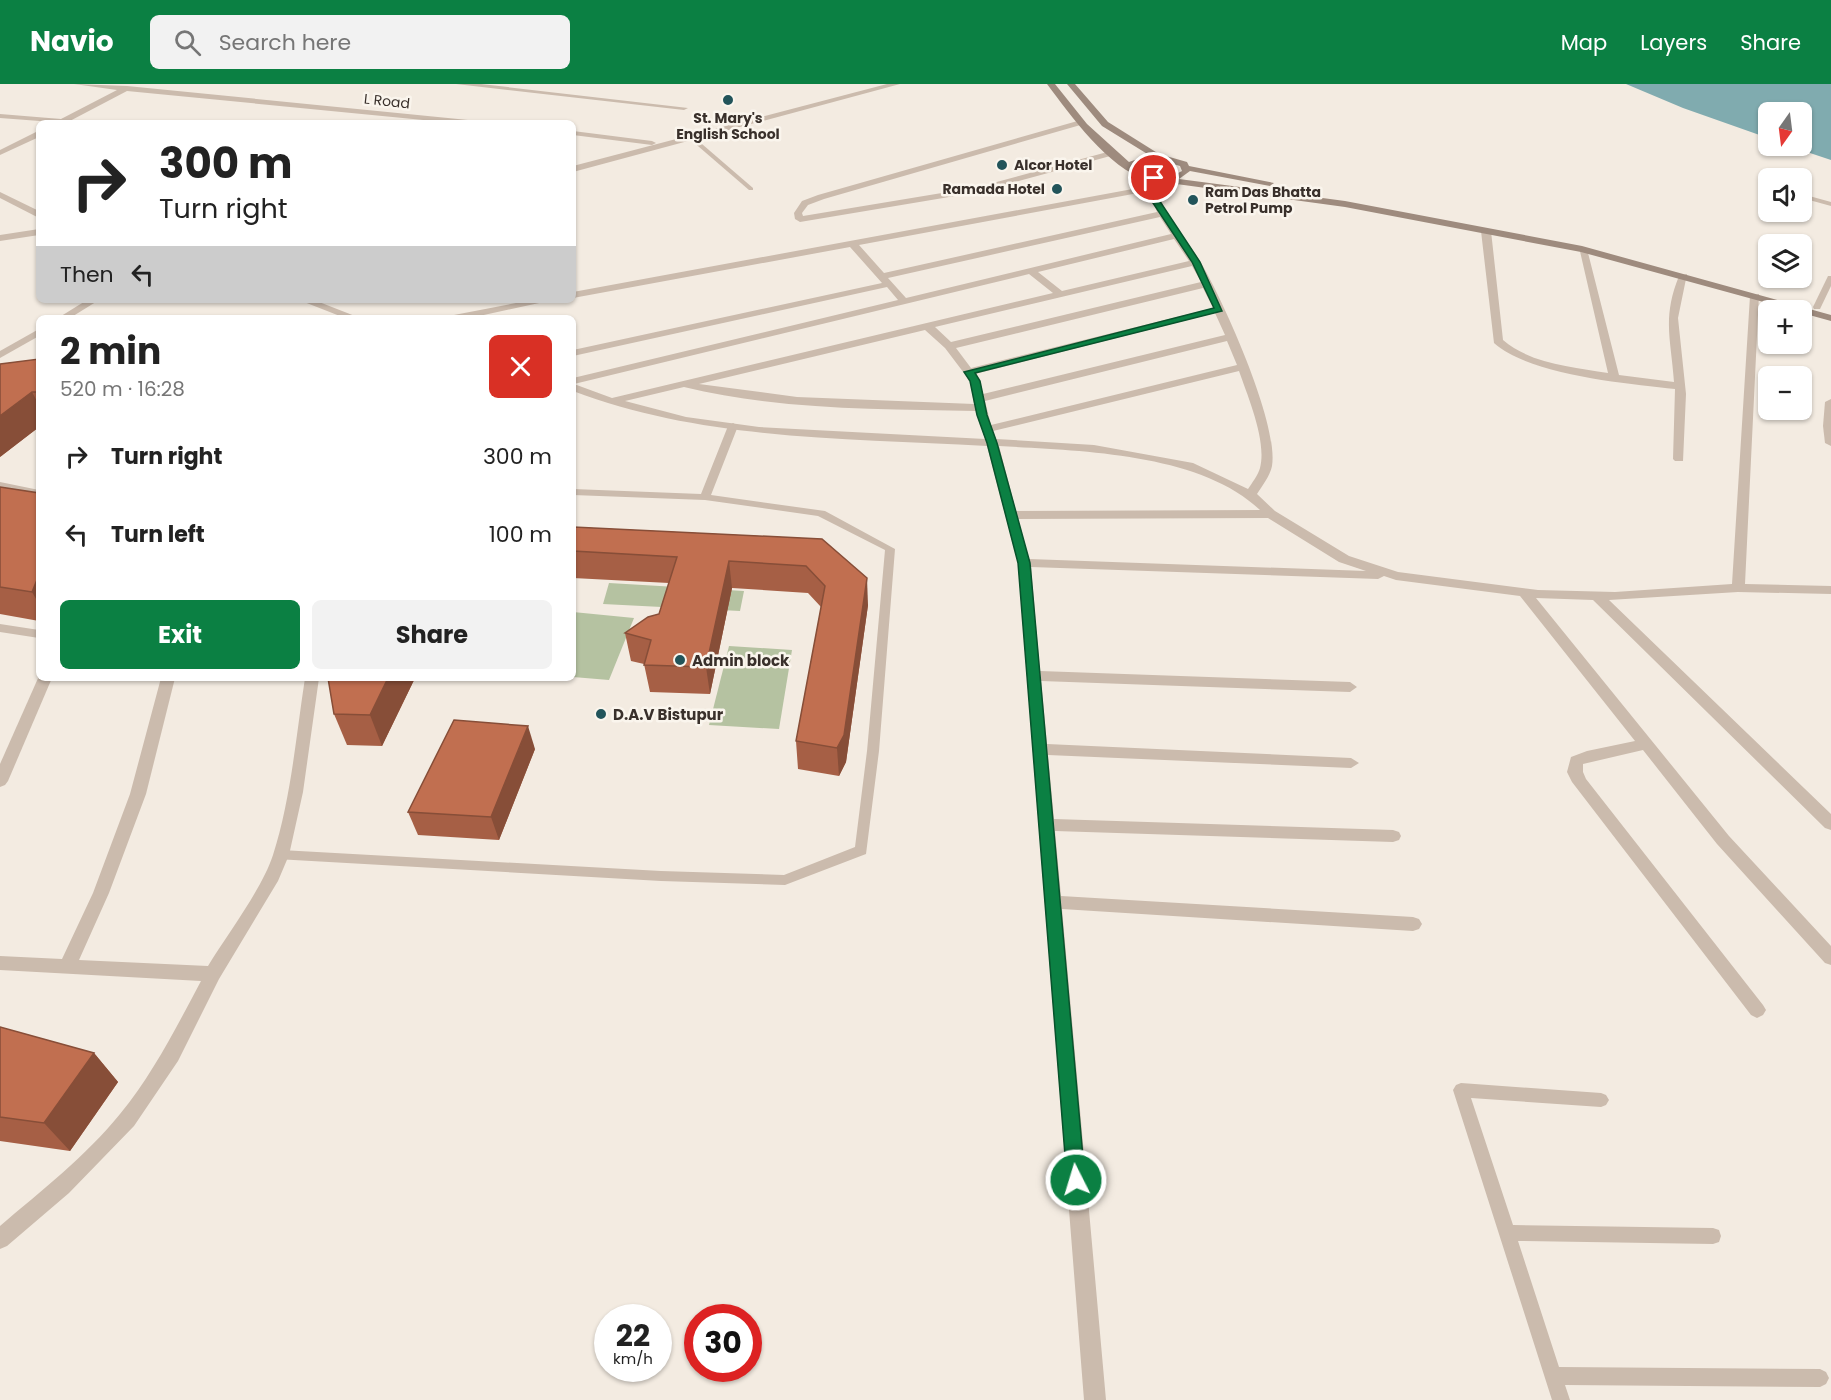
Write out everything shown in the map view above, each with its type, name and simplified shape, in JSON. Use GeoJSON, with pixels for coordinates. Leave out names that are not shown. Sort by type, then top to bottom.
{"type":"FeatureCollection","features":[{"type":"Feature","properties":{"kind":"main road"},"geometry":{"type":"LineString","coordinates":[[1051,84],[1081,122],[1111,153],[1135,172],[1156,182],[1300,196],[1582,249],[1831,318]]}},
{"type":"Feature","properties":{"kind":"main road"},"geometry":{"type":"LineString","coordinates":[[1071,84],[1094,114],[1105,124],[1156,156],[1177,160],[1187,168],[1564,238],[1831,310]]}},
{"type":"Feature","properties":{"kind":"main road"},"geometry":{"type":"LineString","coordinates":[[1131,168],[1133,162],[1156,156]]}},
{"type":"Feature","properties":{"kind":"main road"},"geometry":{"type":"LineString","coordinates":[[1156,182],[1182,175],[1187,168]]}},
{"type":"Feature","properties":{"kind":"street","name":"L Road"},"geometry":{"type":"LineString","coordinates":[[78,84],[447,120]]}},
{"type":"Feature","properties":{"kind":"street"},"geometry":{"type":"LineString","coordinates":[[67,120],[135,84]]}},
{"type":"Feature","properties":{"kind":"street"},"geometry":{"type":"LineString","coordinates":[[460,84],[684,108]]}},
{"type":"Feature","properties":{"kind":"street"},"geometry":{"type":"LineString","coordinates":[[576,161],[870,84]]}},
{"type":"Feature","properties":{"kind":"street"},"geometry":{"type":"LineString","coordinates":[[576,168],[897,84]]}},
{"type":"Feature","properties":{"kind":"street"},"geometry":{"type":"LineString","coordinates":[[0,116],[36,120]]}},
{"type":"Feature","properties":{"kind":"street"},"geometry":{"type":"LineString","coordinates":[[1081,122],[821,197],[805,203],[798,213],[800,219],[979,189],[1111,153]]}},
{"type":"Feature","properties":{"kind":"street"},"geometry":{"type":"LineString","coordinates":[[576,133],[652,143]]}},
{"type":"Feature","properties":{"kind":"street"},"geometry":{"type":"LineString","coordinates":[[0,153],[36,135]]}},
{"type":"Feature","properties":{"kind":"street"},"geometry":{"type":"LineString","coordinates":[[576,294],[1156,182],[1155,200],[1162,214],[1196,262],[1219,309],[1267,437],[1266,466],[1251,495]]}},
{"type":"Feature","properties":{"kind":"street"},"geometry":{"type":"LineString","coordinates":[[0,195],[36,213]]}},
{"type":"Feature","properties":{"kind":"street"},"geometry":{"type":"LineString","coordinates":[[576,352],[1162,214]]}},
{"type":"Feature","properties":{"kind":"street"},"geometry":{"type":"LineString","coordinates":[[1486,231],[1498,341],[1502,348],[1533,360],[1614,377],[1680,386]]}},
{"type":"Feature","properties":{"kind":"street"},"geometry":{"type":"LineString","coordinates":[[0,238],[36,232]]}},
{"type":"Feature","properties":{"kind":"street"},"geometry":{"type":"LineString","coordinates":[[576,380],[1178,236]]}},
{"type":"Feature","properties":{"kind":"street"},"geometry":{"type":"LineString","coordinates":[[0,244],[36,239]]}},
{"type":"Feature","properties":{"kind":"street"},"geometry":{"type":"LineString","coordinates":[[851,242],[905,302]]}},
{"type":"Feature","properties":{"kind":"street"},"geometry":{"type":"LineString","coordinates":[[1582,249],[1614,377]]}},
{"type":"Feature","properties":{"kind":"street"},"geometry":{"type":"LineString","coordinates":[[610,401],[1196,262]]}},
{"type":"Feature","properties":{"kind":"street"},"geometry":{"type":"LineString","coordinates":[[1031,271],[1060,294]]}},
{"type":"Feature","properties":{"kind":"street"},"geometry":{"type":"LineString","coordinates":[[1679,459],[1680,386],[1671,322],[1673,299],[1684,276]]}},
{"type":"Feature","properties":{"kind":"street"},"geometry":{"type":"LineString","coordinates":[[948,346],[1206,284]]}},
{"type":"Feature","properties":{"kind":"street"},"geometry":{"type":"LineString","coordinates":[[1738,588],[1755,296]]}},
{"type":"Feature","properties":{"kind":"street"},"geometry":{"type":"LineString","coordinates":[[68,315],[89,303]]}},
{"type":"Feature","properties":{"kind":"street"},"geometry":{"type":"LineString","coordinates":[[312,303],[346,315]]}},
{"type":"Feature","properties":{"kind":"street"},"geometry":{"type":"LineString","coordinates":[[470,315],[533,303]]}},
{"type":"Feature","properties":{"kind":"street"},"geometry":{"type":"LineString","coordinates":[[969,372],[1219,309]]}},
{"type":"Feature","properties":{"kind":"street"},"geometry":{"type":"LineString","coordinates":[[926,325],[948,346],[975,381],[979,404],[1024,563],[1095,1400]]}},
{"type":"Feature","properties":{"kind":"street"},"geometry":{"type":"LineString","coordinates":[[0,355],[36,334]]}},
{"type":"Feature","properties":{"kind":"street"},"geometry":{"type":"LineString","coordinates":[[682,384],[759,398],[802,402],[979,404],[1231,337]]}},
{"type":"Feature","properties":{"kind":"street"},"geometry":{"type":"LineString","coordinates":[[989,436],[1241,367]]}},
{"type":"Feature","properties":{"kind":"street"},"geometry":{"type":"LineString","coordinates":[[576,388],[610,401],[686,420],[733,426],[832,436],[989,436],[1142,456],[1193,468],[1251,495],[1271,514],[1344,559],[1396,576]]}},
{"type":"Feature","properties":{"kind":"street"},"geometry":{"type":"LineString","coordinates":[[1831,402],[1829,426],[1831,443]]}},
{"type":"Feature","properties":{"kind":"street"},"geometry":{"type":"LineString","coordinates":[[0,486],[36,493]]}},
{"type":"Feature","properties":{"kind":"street"},"geometry":{"type":"LineString","coordinates":[[1011,515],[1271,514]]}},
{"type":"Feature","properties":{"kind":"street"},"geometry":{"type":"LineString","coordinates":[[1024,563],[1396,576],[1526,592],[1596,595],[1738,588],[1831,590]]}},
{"type":"Feature","properties":{"kind":"street"},"geometry":{"type":"LineString","coordinates":[[1526,592],[1722,840],[1831,958]]}},
{"type":"Feature","properties":{"kind":"street"},"geometry":{"type":"LineString","coordinates":[[1596,595],[1831,824]]}},
{"type":"Feature","properties":{"kind":"street"},"geometry":{"type":"LineString","coordinates":[[0,628],[36,634]]}},
{"type":"Feature","properties":{"kind":"street"},"geometry":{"type":"LineString","coordinates":[[1034,676],[1350,687]]}},
{"type":"Feature","properties":{"kind":"street"},"geometry":{"type":"LineString","coordinates":[[0,781],[44,681]]}},
{"type":"Feature","properties":{"kind":"street"},"geometry":{"type":"LineString","coordinates":[[67,966],[101,893],[138,794],[167,681]]}},
{"type":"Feature","properties":{"kind":"street"},"geometry":{"type":"LineString","coordinates":[[0,1239],[62,1186],[127,1119],[171,1054],[213,974],[272,876],[281,855],[295,792],[312,681]]}},
{"type":"Feature","properties":{"kind":"street"},"geometry":{"type":"LineString","coordinates":[[1647,744],[1587,756],[1576,761],[1575,772],[1580,782],[1757,1010]]}},
{"type":"Feature","properties":{"kind":"street"},"geometry":{"type":"LineString","coordinates":[[1040,749],[1351,764]]}},
{"type":"Feature","properties":{"kind":"street"},"geometry":{"type":"LineString","coordinates":[[1046,825],[1393,836]]}},
{"type":"Feature","properties":{"kind":"street"},"geometry":{"type":"LineString","coordinates":[[1053,902],[1413,924]]}},
{"type":"Feature","properties":{"kind":"street"},"geometry":{"type":"LineString","coordinates":[[0,963],[213,974]]}},
{"type":"Feature","properties":{"kind":"lane"},"geometry":{"type":"LineString","coordinates":[[693,139],[751,189]]}},
{"type":"Feature","properties":{"kind":"lane"},"geometry":{"type":"LineString","coordinates":[[1812,199],[1831,204]]}},
{"type":"Feature","properties":{"kind":"lane"},"geometry":{"type":"LineString","coordinates":[[1817,307],[1831,278]]}},
{"type":"Feature","properties":{"kind":"lane"},"geometry":{"type":"LineString","coordinates":[[705,496],[733,426]]}},
{"type":"Feature","properties":{"kind":"lane"},"geometry":{"type":"LineString","coordinates":[[281,855],[661,876],[785,880],[861,850],[873,751],[890,549],[821,513],[705,496],[576,492]]}},
{"type":"Feature","properties":{"kind":"lane"},"geometry":{"type":"LineString","coordinates":[[1561,1400],[1461,1090],[1601,1101]]}},
{"type":"Feature","properties":{"kind":"lane"},"geometry":{"type":"LineString","coordinates":[[1508,1233],[1713,1236]]}},
{"type":"Feature","properties":{"kind":"lane"},"geometry":{"type":"LineString","coordinates":[[1553,1376],[1820,1378]]}},
{"type":"Feature","properties":{"kind":"green space"},"geometry":{"type":"Polygon","coordinates":[[[609,583],[744,591],[740,611],[603,604],[609,583]]]}},
{"type":"Feature","properties":{"kind":"green space"},"geometry":{"type":"Polygon","coordinates":[[[576,612],[634,618],[609,680],[576,677],[576,612]]]}},
{"type":"Feature","properties":{"kind":"green space"},"geometry":{"type":"Polygon","coordinates":[[[729,646],[792,650],[779,729],[709,725],[729,646]]]}},
{"type":"Feature","properties":{"kind":"water"},"geometry":{"type":"Polygon","coordinates":[[[1626,84],[1831,84],[1831,160],[1812,154],[1812,102],[1758,102],[1758,134],[1683,108],[1626,84]]]}},
{"type":"Feature","properties":{"kind":"building"},"geometry":{"type":"Polygon","coordinates":[[[36,359],[36,392],[32,392],[0,416],[0,364],[36,359]]]}},
{"type":"Feature","properties":{"kind":"building"},"geometry":{"type":"Polygon","coordinates":[[[0,487],[36,493],[36,582],[32,592],[0,587],[0,487]]]}},
{"type":"Feature","properties":{"kind":"building"},"geometry":{"type":"Polygon","coordinates":[[[576,527],[822,539],[867,578],[844,735],[837,748],[796,741],[825,586],[806,566],[729,561],[706,667],[644,665],[651,640],[625,633],[648,617],[659,614],[677,557],[576,551],[576,527]]]}},
{"type":"Feature","properties":{"kind":"building"},"geometry":{"type":"Polygon","coordinates":[[[328,681],[387,681],[370,715],[334,714],[328,681]]]}},
{"type":"Feature","properties":{"kind":"building"},"geometry":{"type":"Polygon","coordinates":[[[454,720],[528,726],[491,817],[408,812],[454,720]]]}},
{"type":"Feature","properties":{"kind":"building"},"geometry":{"type":"Polygon","coordinates":[[[0,1027],[94,1053],[44,1123],[0,1117],[0,1027]]]}},
{"type":"Feature","properties":{"kind":"place","name":"St. Mary's English School"},"geometry":{"type":"Point","coordinates":[728,100]}},
{"type":"Feature","properties":{"kind":"place","name":"Alcor Hotel"},"geometry":{"type":"Point","coordinates":[1002,165]}},
{"type":"Feature","properties":{"kind":"place","name":"Ramada Hotel"},"geometry":{"type":"Point","coordinates":[1057,189]}},
{"type":"Feature","properties":{"kind":"place","name":"Ram Das Bhatta Petrol Pump"},"geometry":{"type":"Point","coordinates":[1193,200]}},
{"type":"Feature","properties":{"kind":"place","name":"Admin block"},"geometry":{"type":"Point","coordinates":[680,660]}},
{"type":"Feature","properties":{"kind":"place","name":"D.A.V Bistupur"},"geometry":{"type":"Point","coordinates":[601,714]}},
{"type":"Feature","properties":{"kind":"route"},"geometry":{"type":"LineString","coordinates":[[1076,1180],[1024,563],[992,443],[982,415],[975,381],[969,372],[1219,309],[1196,262],[1162,214],[1155,200],[1152,188],[1154,178]]}}]}
